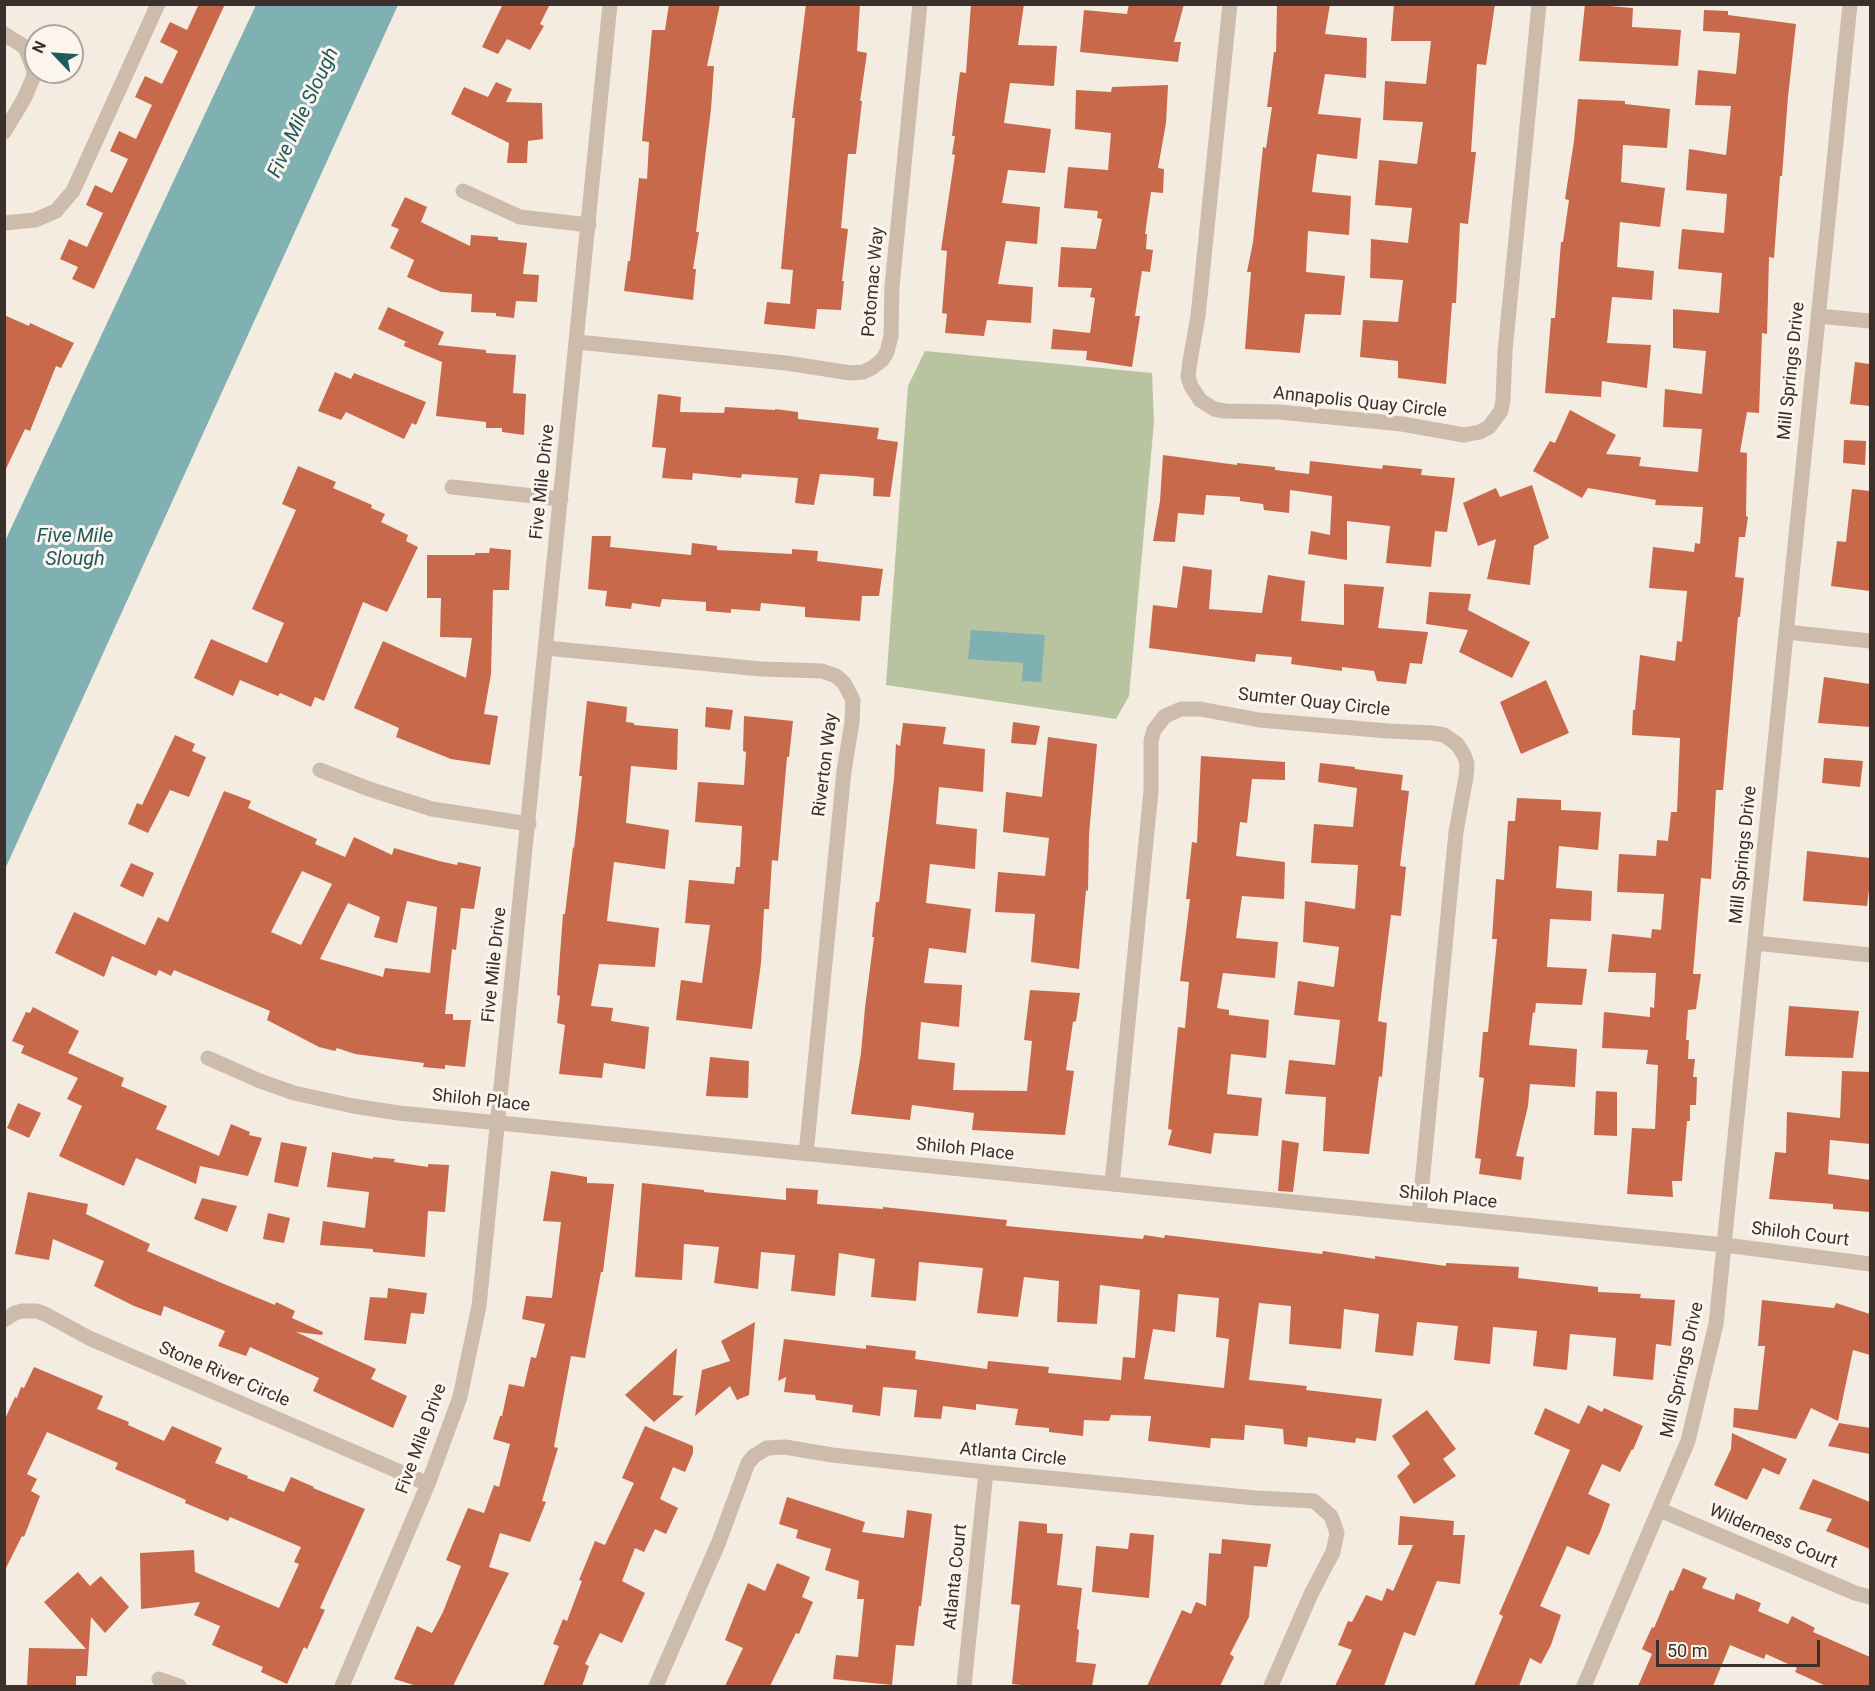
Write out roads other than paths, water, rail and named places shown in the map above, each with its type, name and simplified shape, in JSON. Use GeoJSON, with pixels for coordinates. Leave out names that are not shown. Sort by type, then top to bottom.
{"type":"FeatureCollection","features":[{"type":"Feature","properties":{"kind":"street"},"geometry":{"type":"LineString","coordinates":[[4,223],[35,220],[56,212],[73,191],[158,4]]}},
{"type":"Feature","properties":{"kind":"street","name":"Five Mile Drive"},"geometry":{"type":"LineString","coordinates":[[342,1686],[428,1484],[460,1397],[479,1306],[610,4]]}},
{"type":"Feature","properties":{"kind":"street","name":"Potomac Way"},"geometry":{"type":"LineString","coordinates":[[577,342],[786,363],[851,373],[863,372],[882,360],[887,352],[891,336],[892,286],[920,4]]}},
{"type":"Feature","properties":{"kind":"street","name":"Annapolis Quay Circle"},"geometry":{"type":"LineString","coordinates":[[1230,4],[1198,316],[1188,377],[1191,386],[1200,400],[1214,409],[1225,411],[1279,412],[1402,424],[1464,435],[1480,432],[1489,427],[1501,411],[1503,400],[1505,351],[1539,4]]}},
{"type":"Feature","properties":{"kind":"street","name":"Mill Springs Drive"},"geometry":{"type":"LineString","coordinates":[[1584,1686],[1688,1441],[1716,1324],[1850,4]]}},
{"type":"Feature","properties":{"kind":"street"},"geometry":{"type":"LineString","coordinates":[[4,34],[24,46],[30,56],[34,71],[33,78],[4,132]]}},
{"type":"Feature","properties":{"kind":"street"},"geometry":{"type":"LineString","coordinates":[[464,191],[520,217],[589,225]]}},
{"type":"Feature","properties":{"kind":"street"},"geometry":{"type":"LineString","coordinates":[[1818,316],[1870,321]]}},
{"type":"Feature","properties":{"kind":"street"},"geometry":{"type":"LineString","coordinates":[[452,487],[561,499]]}},
{"type":"Feature","properties":{"kind":"street"},"geometry":{"type":"LineString","coordinates":[[1786,632],[1870,641]]}},
{"type":"Feature","properties":{"kind":"street","name":"Riverton Way"},"geometry":{"type":"LineString","coordinates":[[546,648],[761,669],[822,671],[836,676],[844,683],[853,699],[806,1154]]}},
{"type":"Feature","properties":{"kind":"street","name":"Sumter Quay Circle"},"geometry":{"type":"LineString","coordinates":[[1112,1184],[1150,791],[1151,741],[1154,730],[1165,716],[1181,709],[1200,709],[1259,720],[1433,733],[1444,735],[1457,744],[1464,755],[1467,764],[1466,777],[1456,832],[1419,1215]]}},
{"type":"Feature","properties":{"kind":"street"},"geometry":{"type":"LineString","coordinates":[[320,770],[369,789],[432,809],[529,824]]}},
{"type":"Feature","properties":{"kind":"street"},"geometry":{"type":"LineString","coordinates":[[1755,944],[1870,955]]}},
{"type":"Feature","properties":{"kind":"street","name":"Shiloh Place"},"geometry":{"type":"LineString","coordinates":[[208,1058],[294,1093],[353,1106],[499,1123],[1725,1245]]}},
{"type":"Feature","properties":{"kind":"street","name":"Shiloh Court"},"geometry":{"type":"LineString","coordinates":[[1725,1245],[1870,1264]]}},
{"type":"Feature","properties":{"kind":"street","name":"Stone River Circle"},"geometry":{"type":"LineString","coordinates":[[4,1320],[22,1311],[37,1311],[45,1314],[89,1338],[428,1484]]}},
{"type":"Feature","properties":{"kind":"street","name":"Atlanta Circle"},"geometry":{"type":"LineString","coordinates":[[656,1686],[718,1544],[748,1463],[767,1448],[785,1447],[832,1455],[986,1472],[1256,1498],[1314,1501],[1331,1516],[1337,1533],[1333,1552],[1311,1594],[1271,1686]]}},
{"type":"Feature","properties":{"kind":"street","name":"Atlanta Court"},"geometry":{"type":"LineString","coordinates":[[964,1686],[986,1472]]}},
{"type":"Feature","properties":{"kind":"street","name":"Wilderness Court"},"geometry":{"type":"LineString","coordinates":[[1660,1510],[1855,1593],[1870,1597]]}},
{"type":"Feature","properties":{"kind":"street"},"geometry":{"type":"LineString","coordinates":[[159,1679],[179,1686]]}},
{"type":"Feature","properties":{"kind":"water","name":"Five Mile Slough"},"geometry":{"type":"Polygon","coordinates":[[[256,5],[398,5],[5,869],[5,541],[256,5]]]}},
{"type":"Feature","properties":{"kind":"water"},"geometry":{"type":"Polygon","coordinates":[[[971,630],[1045,635],[1041,682],[1022,681],[1023,663],[968,659],[971,630]]]}}]}
